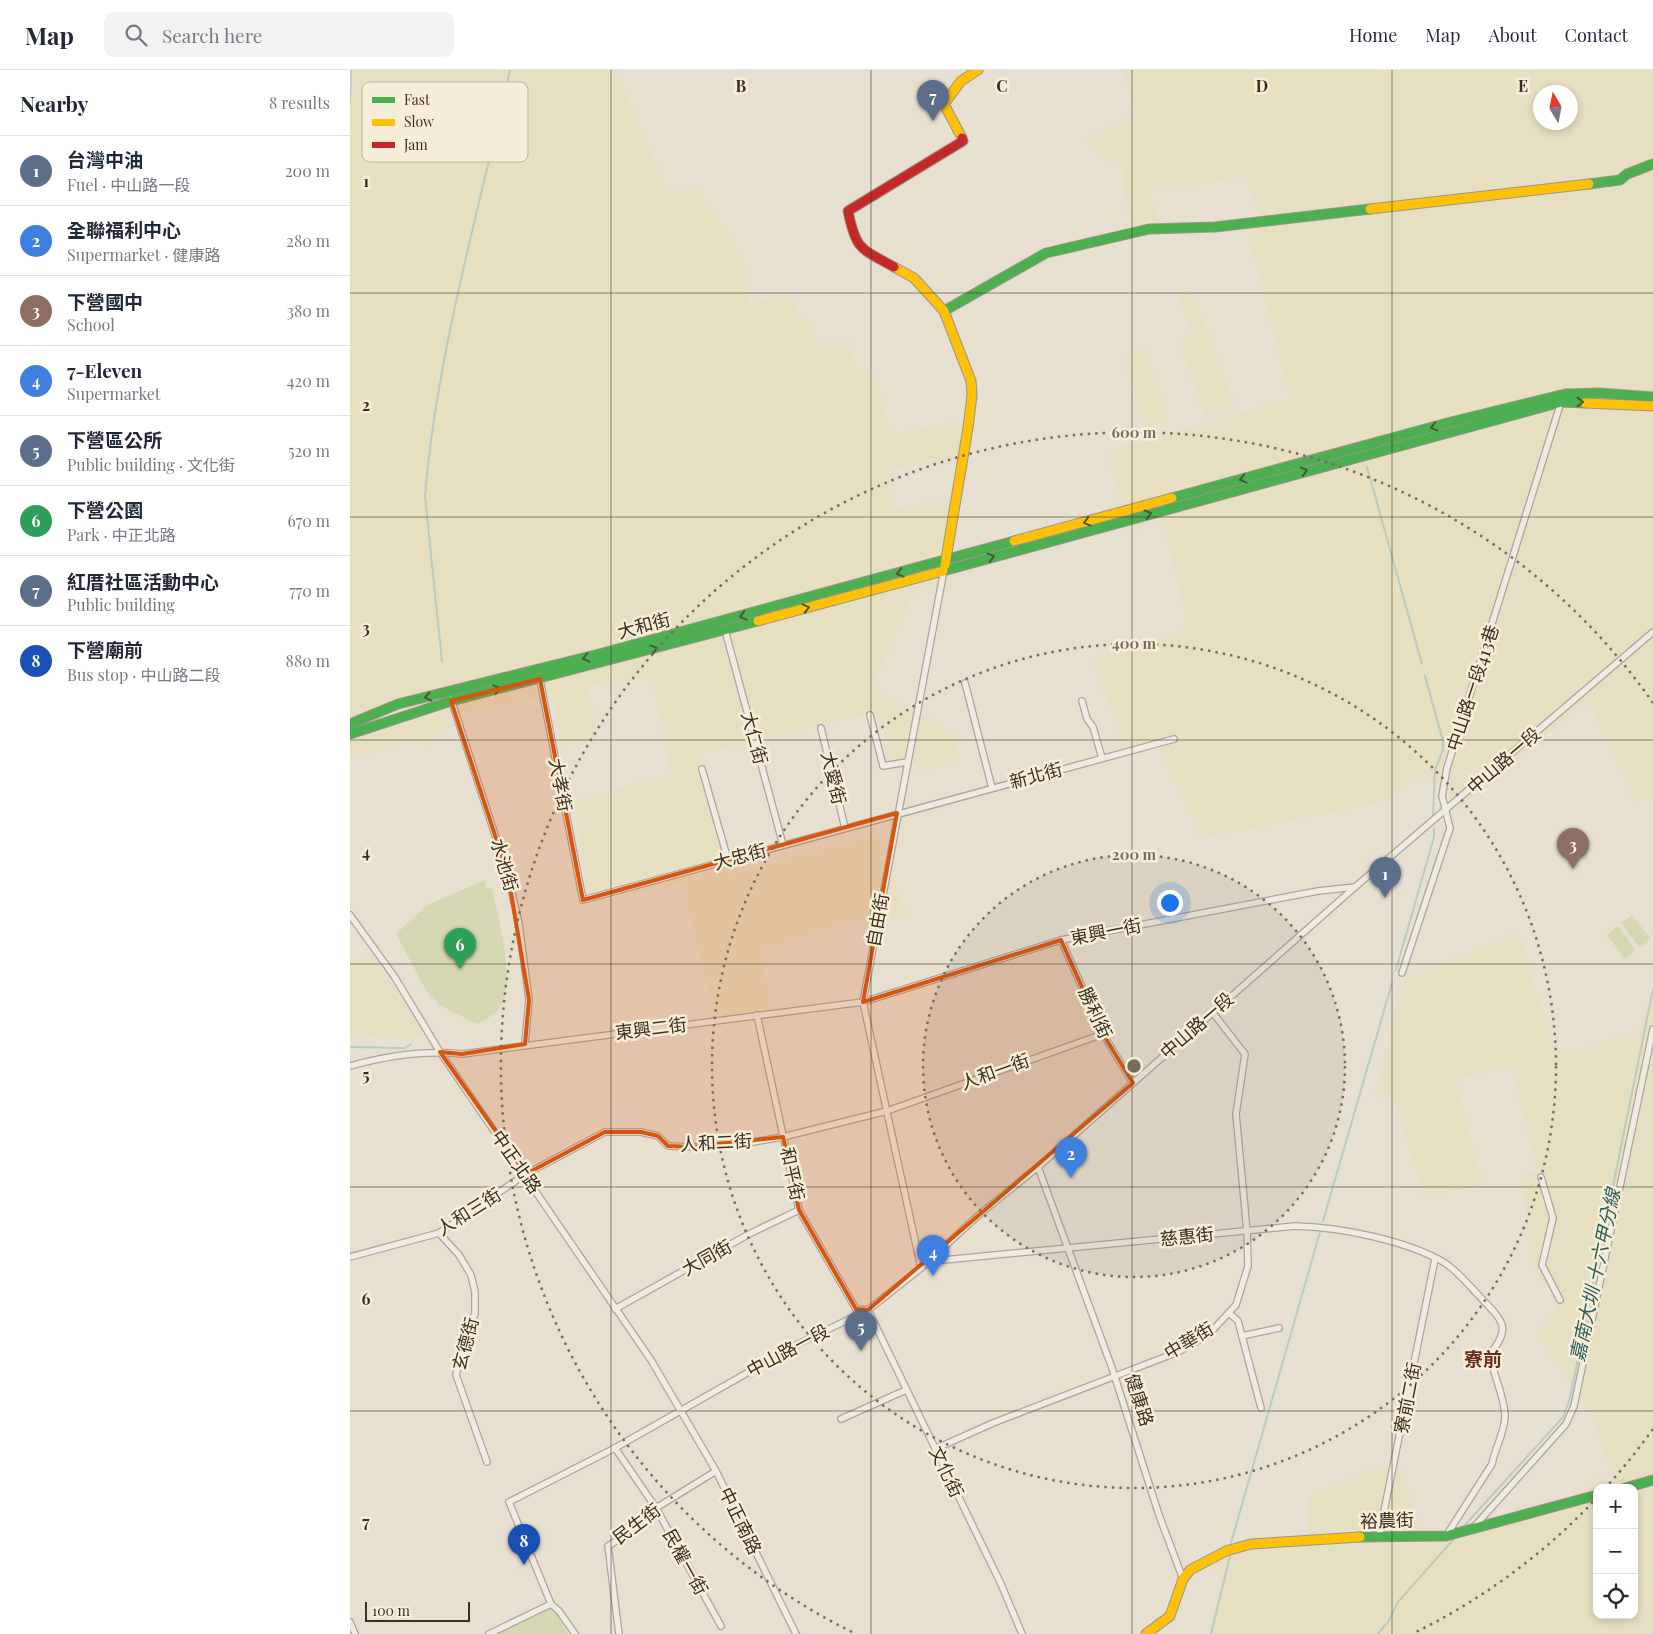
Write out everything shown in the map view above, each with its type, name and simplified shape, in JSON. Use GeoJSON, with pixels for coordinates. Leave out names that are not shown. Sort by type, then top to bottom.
{"type":"FeatureCollection","features":[{"type":"Feature","properties":{"kind":"main road"},"geometry":{"type":"LineString","coordinates":[[944,570],[947,561],[972,390],[958,343],[944,310],[914,278],[862,249],[852,234],[848,211],[963,141],[944,104],[961,81],[978,70]]}},
{"type":"Feature","properties":{"kind":"main road"},"geometry":{"type":"LineString","coordinates":[[944,310],[1046,253],[1122,233],[1149,229],[1215,227],[1620,180],[1627,174],[1653,164]]}},
{"type":"Feature","properties":{"kind":"main road","name":"大和街"},"geometry":{"type":"LineString","coordinates":[[350,734],[451,697],[1451,422],[1565,394],[1600,392],[1653,397]]}},
{"type":"Feature","properties":{"kind":"main road","name":"大和街"},"geometry":{"type":"LineString","coordinates":[[539,674],[725,630],[1562,402],[1653,406]]}},
{"type":"Feature","properties":{"kind":"main road","name":"大和街"},"geometry":{"type":"LineString","coordinates":[[350,724],[398,704],[451,697]]}},
{"type":"Feature","properties":{"kind":"main road"},"geometry":{"type":"LineString","coordinates":[[1638,1484],[1653,1480]]}},
{"type":"Feature","properties":{"kind":"main road","name":"裕農街"},"geometry":{"type":"LineString","coordinates":[[1183,1579],[1190,1570],[1210,1559],[1226,1551],[1251,1544],[1379,1536],[1446,1536],[1593,1496]]}},
{"type":"Feature","properties":{"kind":"main road"},"geometry":{"type":"LineString","coordinates":[[1146,1634],[1170,1616],[1183,1579]]}},
{"type":"Feature","properties":{"kind":"street","name":"中山路一段413巷"},"geometry":{"type":"LineString","coordinates":[[1402,973],[1450,828],[1442,796],[1447,768],[1562,402]]}},
{"type":"Feature","properties":{"kind":"street","name":"自由街"},"geometry":{"type":"LineString","coordinates":[[921,1268],[863,1002],[944,570]]}},
{"type":"Feature","properties":{"kind":"street","name":"大仁街"},"geometry":{"type":"LineString","coordinates":[[725,630],[783,845]]}},
{"type":"Feature","properties":{"kind":"street","name":"中山路一段"},"geometry":{"type":"LineString","coordinates":[[551,1604],[509,1502],[615,1448],[798,1344],[868,1310],[921,1268],[981,1213],[1038,1167],[1355,887],[1653,632]]}},
{"type":"Feature","properties":{"kind":"street","name":"大孝街"},"geometry":{"type":"LineString","coordinates":[[539,674],[583,900]]}},
{"type":"Feature","properties":{"kind":"street"},"geometry":{"type":"LineString","coordinates":[[964,683],[992,788]]}},
{"type":"Feature","properties":{"kind":"street","name":"水池街"},"geometry":{"type":"LineString","coordinates":[[451,697],[507,871],[519,924],[529,1000],[526,1044]]}},
{"type":"Feature","properties":{"kind":"street"},"geometry":{"type":"LineString","coordinates":[[1082,701],[1086,719],[1093,727],[1102,758]]}},
{"type":"Feature","properties":{"kind":"street"},"geometry":{"type":"LineString","coordinates":[[870,715],[884,766],[907,762]]}},
{"type":"Feature","properties":{"kind":"street","name":"大愛街"},"geometry":{"type":"LineString","coordinates":[[821,728],[845,828]]}},
{"type":"Feature","properties":{"kind":"street","name":"新北街"},"geometry":{"type":"LineString","coordinates":[[897,813],[1174,739]]}},
{"type":"Feature","properties":{"kind":"street"},"geometry":{"type":"LineString","coordinates":[[702,769],[728,860]]}},
{"type":"Feature","properties":{"kind":"street","name":"大忠街"},"geometry":{"type":"LineString","coordinates":[[583,900],[897,813]]}},
{"type":"Feature","properties":{"kind":"street","name":"東興一街"},"geometry":{"type":"LineString","coordinates":[[863,1002],[1061,940],[1318,891],[1355,887]]}},
{"type":"Feature","properties":{"kind":"street","name":"中正北路"},"geometry":{"type":"LineString","coordinates":[[350,915],[394,976],[440,1052],[526,1174],[638,1339],[681,1409]]}},
{"type":"Feature","properties":{"kind":"street","name":"勝利街"},"geometry":{"type":"LineString","coordinates":[[1061,940],[1103,1034],[1133,1083]]}},
{"type":"Feature","properties":{"kind":"street","name":"東興二街"},"geometry":{"type":"LineString","coordinates":[[350,1066],[406,1055],[440,1052],[462,1054],[526,1044],[863,1002]]}},
{"type":"Feature","properties":{"kind":"street","name":"中華街"},"geometry":{"type":"LineString","coordinates":[[935,1449],[1114,1375],[1178,1352],[1209,1334],[1236,1305],[1248,1266],[1247,1230],[1236,1114],[1245,1054],[1213,1013]]}},
{"type":"Feature","properties":{"kind":"street","name":"和平街"},"geometry":{"type":"LineString","coordinates":[[758,1015],[799,1210],[856,1309],[868,1310]]}},
{"type":"Feature","properties":{"kind":"street"},"geometry":{"type":"LineString","coordinates":[[1472,1529],[1566,1424],[1574,1406],[1653,1029]]}},
{"type":"Feature","properties":{"kind":"street","name":"人和一街"},"geometry":{"type":"LineString","coordinates":[[887,1111],[1103,1034]]}},
{"type":"Feature","properties":{"kind":"street","name":"人和二街"},"geometry":{"type":"LineString","coordinates":[[526,1174],[605,1132],[641,1132],[658,1136],[668,1146],[735,1145],[784,1137],[887,1111]]}},
{"type":"Feature","properties":{"kind":"street","name":"健康路"},"geometry":{"type":"LineString","coordinates":[[1038,1167],[1114,1375],[1158,1515],[1183,1579]]}},
{"type":"Feature","properties":{"kind":"street","name":"人和三街"},"geometry":{"type":"LineString","coordinates":[[350,1257],[439,1233],[526,1174]]}},
{"type":"Feature","properties":{"kind":"street"},"geometry":{"type":"LineString","coordinates":[[1542,1177],[1553,1218],[1542,1265],[1560,1300]]}},
{"type":"Feature","properties":{"kind":"street","name":"大同街"},"geometry":{"type":"LineString","coordinates":[[616,1308],[752,1233],[799,1210]]}},
{"type":"Feature","properties":{"kind":"street","name":"慈惠街"},"geometry":{"type":"LineString","coordinates":[[939,1252],[943,1260],[948,1260],[1295,1226],[1326,1227],[1413,1249],[1435,1259],[1458,1274],[1487,1304],[1503,1326],[1503,1338],[1490,1354],[1496,1381],[1503,1400],[1505,1415],[1503,1434],[1494,1452],[1492,1464],[1446,1536]]}},
{"type":"Feature","properties":{"kind":"street","name":"玄德街"},"geometry":{"type":"LineString","coordinates":[[439,1233],[460,1255],[471,1275],[475,1292],[475,1314],[468,1329],[456,1375],[487,1462]]}},
{"type":"Feature","properties":{"kind":"street","name":"寮前二街"},"geometry":{"type":"LineString","coordinates":[[1379,1536],[1435,1259]]}},
{"type":"Feature","properties":{"kind":"street","name":"文化街"},"geometry":{"type":"LineString","coordinates":[[868,1310],[1022,1634]]}},
{"type":"Feature","properties":{"kind":"street"},"geometry":{"type":"LineString","coordinates":[[1229,1313],[1238,1321],[1261,1408]]}},
{"type":"Feature","properties":{"kind":"street"},"geometry":{"type":"LineString","coordinates":[[1242,1336],[1279,1328]]}},
{"type":"Feature","properties":{"kind":"street"},"geometry":{"type":"LineString","coordinates":[[841,1419],[906,1390]]}},
{"type":"Feature","properties":{"kind":"street","name":"中正南路"},"geometry":{"type":"LineString","coordinates":[[681,1409],[716,1471],[796,1634]]}},
{"type":"Feature","properties":{"kind":"street","name":"民權一街"},"geometry":{"type":"LineString","coordinates":[[615,1448],[656,1508],[721,1626]]}},
{"type":"Feature","properties":{"kind":"street","name":"民生街"},"geometry":{"type":"LineString","coordinates":[[620,1634],[608,1546],[631,1532],[656,1508],[716,1471]]}},
{"type":"Feature","properties":{"kind":"street"},"geometry":{"type":"LineString","coordinates":[[489,1634],[551,1604],[560,1611],[574,1634]]}},
{"type":"Feature","properties":{"kind":"street"},"geometry":{"type":"LineString","coordinates":[[350,1622],[355,1634]]}},
{"type":"Feature","properties":{"kind":"highlighted area"},"geometry":{"type":"Polygon","coordinates":[[[540,679],[583,900],[897,813],[863,1002],[1061,940],[1103,1034],[1133,1083],[868,1310],[856,1309],[799,1210],[783,1137],[692,1147],[668,1146],[658,1136],[641,1132],[605,1132],[526,1174],[440,1052],[462,1054],[525,1044],[529,1000],[508,875],[451,701],[540,679]]]}},
{"type":"Feature","properties":{"kind":"shaded area"},"geometry":{"type":"Polygon","coordinates":[[[350,70],[615,70],[668,194],[695,186],[727,234],[745,268],[748,304],[791,294],[799,319],[807,319],[821,345],[849,340],[856,368],[876,374],[890,435],[966,419],[964,454],[888,470],[890,509],[956,499],[936,586],[914,592],[871,689],[953,733],[960,761],[925,771],[890,756],[879,711],[698,754],[726,875],[877,836],[907,917],[855,920],[762,951],[771,1011],[715,1019],[683,883],[588,901],[574,801],[671,774],[652,676],[586,685],[599,737],[562,745],[553,696],[455,714],[429,745],[416,738],[350,758],[350,70]]]}},
{"type":"Feature","properties":{"kind":"shaded area"},"geometry":{"type":"Polygon","coordinates":[[[1123,70],[1653,70],[1653,796],[1636,802],[1588,700],[1456,811],[1441,788],[1418,773],[1381,802],[1202,838],[1158,745],[1126,745],[1092,659],[1189,629],[1163,522],[1127,532],[1107,451],[1291,399],[1249,237],[1261,221],[1245,176],[1197,184],[1148,186],[1160,224],[1135,228],[1124,201],[1125,168],[1099,155],[1087,137],[1137,115],[1123,70]]]}},
{"type":"Feature","properties":{"kind":"shaded area"},"geometry":{"type":"Polygon","coordinates":[[[1191,290],[1233,402],[1205,417],[1180,342],[1193,338],[1179,294],[1191,290]]]}},
{"type":"Feature","properties":{"kind":"shaded area"},"geometry":{"type":"Polygon","coordinates":[[[1144,350],[1168,420],[1147,427],[1123,356],[1144,350]]]}},
{"type":"Feature","properties":{"kind":"shaded area"},"geometry":{"type":"Polygon","coordinates":[[[1519,932],[1548,1034],[1554,1046],[1559,1050],[1583,1048],[1637,1032],[1653,989],[1653,1634],[1209,1634],[1223,1580],[1203,1558],[1308,1536],[1307,1498],[1397,1458],[1423,1537],[1505,1522],[1593,1487],[1593,1619],[1638,1619],[1638,1484],[1600,1484],[1613,1479],[1589,1404],[1557,1365],[1538,1335],[1558,1302],[1531,1263],[1521,1174],[1537,1171],[1512,1066],[1454,1079],[1483,1186],[1424,1196],[1394,1098],[1375,1096],[1403,981],[1519,932]]]}},
{"type":"Feature","properties":{"kind":"shaded area"},"geometry":{"type":"Polygon","coordinates":[[[374,957],[425,1036],[409,1039],[350,1034],[350,962],[374,957]]]}},
{"type":"Feature","properties":{"kind":"green space"},"geometry":{"type":"Polygon","coordinates":[[[486,880],[485,889],[492,888],[504,946],[507,977],[506,991],[499,1009],[477,1024],[441,1006],[427,992],[396,934],[427,905],[486,880]]]}},
{"type":"Feature","properties":{"kind":"green space"},"geometry":{"type":"Polygon","coordinates":[[[1632,915],[1651,939],[1640,948],[1621,923],[1632,915]]]}},
{"type":"Feature","properties":{"kind":"green space"},"geometry":{"type":"Polygon","coordinates":[[[1618,926],[1636,950],[1625,959],[1607,935],[1618,926]]]}},
{"type":"Feature","properties":{"kind":"green space"},"geometry":{"type":"Polygon","coordinates":[[[551,1604],[568,1634],[489,1634],[551,1604]]]}},
{"type":"Feature","properties":{"kind":"waterway"},"geometry":{"type":"LineString","coordinates":[[350,104],[351,70]]}},
{"type":"Feature","properties":{"kind":"waterway"},"geometry":{"type":"LineString","coordinates":[[507,82],[510,70]]}},
{"type":"Feature","properties":{"kind":"waterway"},"geometry":{"type":"LineString","coordinates":[[442,662],[425,496],[431,442],[449,335],[488,162]]}},
{"type":"Feature","properties":{"kind":"waterway"},"geometry":{"type":"LineString","coordinates":[[1367,467],[1422,664]]}},
{"type":"Feature","properties":{"kind":"waterway"},"geometry":{"type":"LineString","coordinates":[[1425,676],[1443,741],[1443,750],[1435,770],[1433,815]]}},
{"type":"Feature","properties":{"kind":"waterway"},"geometry":{"type":"LineString","coordinates":[[1396,970],[1434,837],[1434,829]]}},
{"type":"Feature","properties":{"kind":"waterway"},"geometry":{"type":"LineString","coordinates":[[1323,1221],[1392,983]]}},
{"type":"Feature","properties":{"kind":"waterway","name":"嘉南大圳 十六甲分線"},"geometry":{"type":"LineString","coordinates":[[1465,1525],[1563,1417],[1570,1398],[1653,989]]}},
{"type":"Feature","properties":{"kind":"waterway"},"geometry":{"type":"LineString","coordinates":[[350,1047],[405,1048],[411,1044]]}},
{"type":"Feature","properties":{"kind":"waterway"},"geometry":{"type":"LineString","coordinates":[[1231,1543],[1320,1232]]}},
{"type":"Feature","properties":{"kind":"waterway","name":"嘉南大圳 十六甲分線"},"geometry":{"type":"LineString","coordinates":[[1378,1634],[1388,1622],[1398,1602],[1453,1540]]}},
{"type":"Feature","properties":{"kind":"waterway"},"geometry":{"type":"LineString","coordinates":[[1211,1634],[1230,1556]]}},
{"type":"Feature","properties":{"kind":"traffic: fast"},"geometry":{"type":"LineString","coordinates":[[1589,184],[1620,180],[1627,174],[1653,164]]}},
{"type":"Feature","properties":{"kind":"traffic: fast"},"geometry":{"type":"LineString","coordinates":[[944,311],[1046,253],[1149,229],[1215,227],[1370,209]]}},
{"type":"Feature","properties":{"kind":"traffic: fast"},"geometry":{"type":"LineString","coordinates":[[1172,498],[1451,422],[1565,394],[1600,393],[1653,397]]}},
{"type":"Feature","properties":{"kind":"traffic: fast"},"geometry":{"type":"LineString","coordinates":[[943,571],[1561,402],[1585,403]]}},
{"type":"Feature","properties":{"kind":"traffic: fast"},"geometry":{"type":"LineString","coordinates":[[350,724],[398,704],[603,653],[1014,541]]}},
{"type":"Feature","properties":{"kind":"traffic: fast"},"geometry":{"type":"LineString","coordinates":[[350,734],[451,701],[758,621]]}},
{"type":"Feature","properties":{"kind":"traffic: fast"},"geometry":{"type":"LineString","coordinates":[[1638,1484],[1653,1480]]}},
{"type":"Feature","properties":{"kind":"traffic: fast"},"geometry":{"type":"LineString","coordinates":[[1360,1537],[1446,1536],[1593,1496]]}},
{"type":"Feature","properties":{"kind":"traffic: slow"},"geometry":{"type":"LineString","coordinates":[[962,138],[944,104],[961,81],[978,70]]}},
{"type":"Feature","properties":{"kind":"traffic: slow"},"geometry":{"type":"LineString","coordinates":[[1370,209],[1589,184]]}},
{"type":"Feature","properties":{"kind":"traffic: slow"},"geometry":{"type":"LineString","coordinates":[[894,267],[914,278],[944,311],[971,381],[972,395],[968,428],[945,565]]}},
{"type":"Feature","properties":{"kind":"traffic: slow"},"geometry":{"type":"LineString","coordinates":[[1585,403],[1653,406]]}},
{"type":"Feature","properties":{"kind":"traffic: slow"},"geometry":{"type":"LineString","coordinates":[[1014,541],[1172,498]]}},
{"type":"Feature","properties":{"kind":"traffic: slow"},"geometry":{"type":"LineString","coordinates":[[758,621],[943,571]]}},
{"type":"Feature","properties":{"kind":"traffic: slow"},"geometry":{"type":"LineString","coordinates":[[1146,1634],[1170,1616],[1183,1579],[1190,1570],[1226,1551],[1251,1544],[1360,1537]]}},
{"type":"Feature","properties":{"kind":"traffic: jam"},"geometry":{"type":"LineString","coordinates":[[894,267],[861,247],[854,234],[848,211],[963,141],[962,138]]}},
{"type":"Feature","properties":{"kind":"place","name":"紅厝社區活動中心"},"geometry":{"type":"Point","coordinates":[933,121]}},
{"type":"Feature","properties":{"kind":"place","name":"下營國中"},"geometry":{"type":"Point","coordinates":[1573,869]}},
{"type":"Feature","properties":{"kind":"place","name":"台灣中油"},"geometry":{"type":"Point","coordinates":[1385,898]}},
{"type":"Feature","properties":{"kind":"place","name":"下營公園"},"geometry":{"type":"Point","coordinates":[460,969]}},
{"type":"Feature","properties":{"kind":"place","name":"全聯福利中心"},"geometry":{"type":"Point","coordinates":[1071,1178]}},
{"type":"Feature","properties":{"kind":"place","name":"7-Eleven"},"geometry":{"type":"Point","coordinates":[933,1276]}},
{"type":"Feature","properties":{"kind":"place","name":"下營區公所"},"geometry":{"type":"Point","coordinates":[861,1351]}},
{"type":"Feature","properties":{"kind":"place","name":"下營廟前"},"geometry":{"type":"Point","coordinates":[524,1565]}},
{"type":"Feature","properties":{"kind":"district","name":"寮前"},"geometry":{"type":"Point","coordinates":[1483,1359]}}]}
